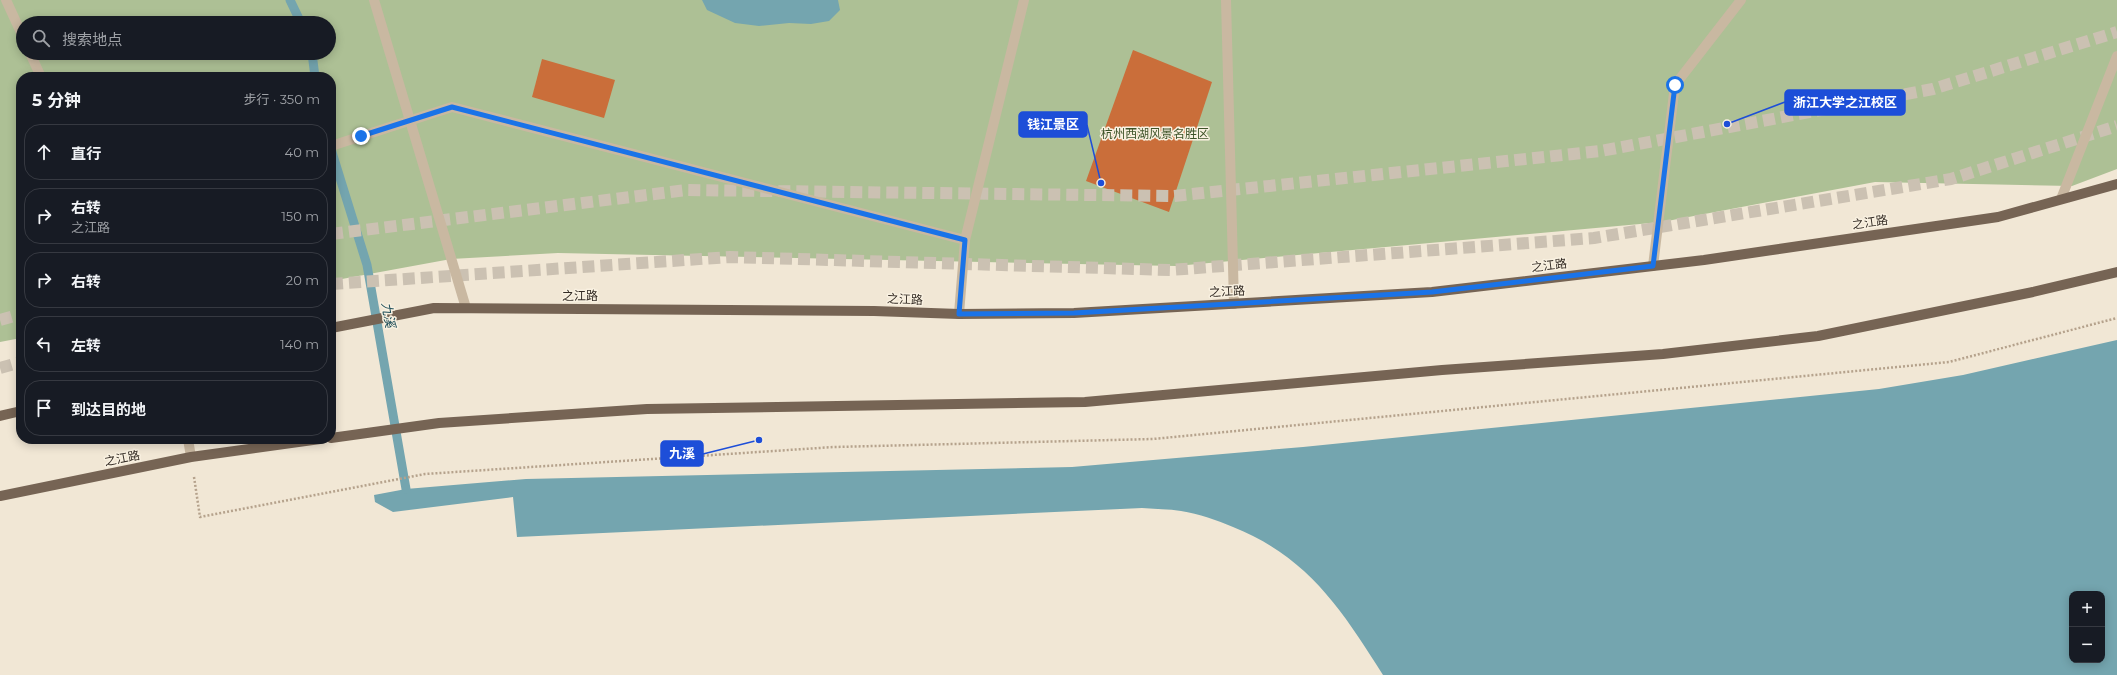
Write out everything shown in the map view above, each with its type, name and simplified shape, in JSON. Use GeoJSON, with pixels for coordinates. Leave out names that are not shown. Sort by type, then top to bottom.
{"type":"FeatureCollection","features":[{"type":"Feature","properties":{"kind":"main road","name":"之江路"},"geometry":{"type":"LineString","coordinates":[[336,327],[434,308],[874,311],[959,314],[1074,313],[1432,292],[1653,266],[1998,217],[2117,184]]}},
{"type":"Feature","properties":{"kind":"main road"},"geometry":{"type":"LineString","coordinates":[[336,437],[416,426],[647,409],[1085,402],[1442,370],[1663,354],[1818,336],[2033,292],[2117,272]]}},
{"type":"Feature","properties":{"kind":"main road"},"geometry":{"type":"LineString","coordinates":[[0,416],[16,412]]}},
{"type":"Feature","properties":{"kind":"main road","name":"之江路"},"geometry":{"type":"LineString","coordinates":[[0,496],[191,457],[284,444]]}},
{"type":"Feature","properties":{"kind":"street"},"geometry":{"type":"LineString","coordinates":[[6,0],[16,22]]}},
{"type":"Feature","properties":{"kind":"street"},"geometry":{"type":"LineString","coordinates":[[374,0],[466,308]]}},
{"type":"Feature","properties":{"kind":"street"},"geometry":{"type":"LineString","coordinates":[[959,314],[965,240],[1024,0]]}},
{"type":"Feature","properties":{"kind":"street"},"geometry":{"type":"LineString","coordinates":[[1226,0],[1234,304]]}},
{"type":"Feature","properties":{"kind":"street"},"geometry":{"type":"LineString","coordinates":[[1653,266],[1675,85],[1741,0]]}},
{"type":"Feature","properties":{"kind":"street"},"geometry":{"type":"LineString","coordinates":[[2062,199],[2117,56]]}},
{"type":"Feature","properties":{"kind":"street"},"geometry":{"type":"LineString","coordinates":[[33,60],[39,72]]}},
{"type":"Feature","properties":{"kind":"street"},"geometry":{"type":"LineString","coordinates":[[336,144],[452,107],[965,240]]}},
{"type":"Feature","properties":{"kind":"street"},"geometry":{"type":"LineString","coordinates":[[189,444],[191,457]]}},
{"type":"Feature","properties":{"kind":"path"},"geometry":{"type":"LineString","coordinates":[[191,457],[200,517],[425,474],[834,448],[1153,439],[1949,362],[2117,318]]}},
{"type":"Feature","properties":{"kind":"green space","name":"杭州西湖风景名胜区"},"geometry":{"type":"Polygon","coordinates":[[[0,0],[2117,0],[2117,169],[2072,186],[1875,182],[1662,222],[1176,266],[558,253],[451,259],[336,280],[336,72],[16,72],[16,339],[0,342],[0,0]]]}},
{"type":"Feature","properties":{"kind":"water"},"geometry":{"type":"Polygon","coordinates":[[[702,0],[838,0],[840,10],[829,21],[811,24],[789,23],[759,26],[735,23],[707,10],[702,0]]]}},
{"type":"Feature","properties":{"kind":"water"},"geometry":{"type":"Polygon","coordinates":[[[2117,340],[2117,675],[1383,675],[1353,629],[1337,608],[1321,588],[1303,570],[1259,539],[1214,520],[1181,511],[1142,508],[517,537],[513,497],[393,512],[375,502],[374,495],[406,489],[526,479],[1072,467],[1303,447],[1879,389],[1963,375],[2117,340]]]}},
{"type":"Feature","properties":{"kind":"building"},"geometry":{"type":"Polygon","coordinates":[[[1133,50],[1212,82],[1169,212],[1086,181],[1133,50]]]}},
{"type":"Feature","properties":{"kind":"building"},"geometry":{"type":"Polygon","coordinates":[[[542,59],[615,80],[604,118],[532,97],[542,59]]]}},
{"type":"Feature","properties":{"kind":"waterway","name":"九溪"},"geometry":{"type":"LineString","coordinates":[[290,0],[298,16]]}},
{"type":"Feature","properties":{"kind":"waterway","name":"九溪"},"geometry":{"type":"LineString","coordinates":[[313,60],[314,72]]}},
{"type":"Feature","properties":{"kind":"waterway","name":"九溪"},"geometry":{"type":"LineString","coordinates":[[336,165],[367,265],[406,489]]}},
{"type":"Feature","properties":{"kind":"tunnel"},"geometry":{"type":"LineString","coordinates":[[336,233],[687,190],[1174,196],[1601,151],[1933,89],[2117,32]]}},
{"type":"Feature","properties":{"kind":"tunnel"},"geometry":{"type":"LineString","coordinates":[[336,284],[730,257],[1170,270],[1594,238],[1951,179],[2117,126]]}},
{"type":"Feature","properties":{"kind":"tunnel"},"geometry":{"type":"LineString","coordinates":[[0,320],[16,315]]}},
{"type":"Feature","properties":{"kind":"tunnel"},"geometry":{"type":"LineString","coordinates":[[0,368],[16,363]]}},
{"type":"Feature","properties":{"kind":"place","name":"浙江大学之江校区"},"geometry":{"type":"Point","coordinates":[1727,124]}},
{"type":"Feature","properties":{"kind":"place","name":"钱江景区"},"geometry":{"type":"Point","coordinates":[1101,183]}},
{"type":"Feature","properties":{"kind":"place","name":"九溪"},"geometry":{"type":"Point","coordinates":[759,440]}},
{"type":"Feature","properties":{"kind":"route"},"geometry":{"type":"LineString","coordinates":[[361,136],[452,107],[965,240],[959,314],[1074,313],[1432,292],[1653,266],[1675,85]]}}]}
